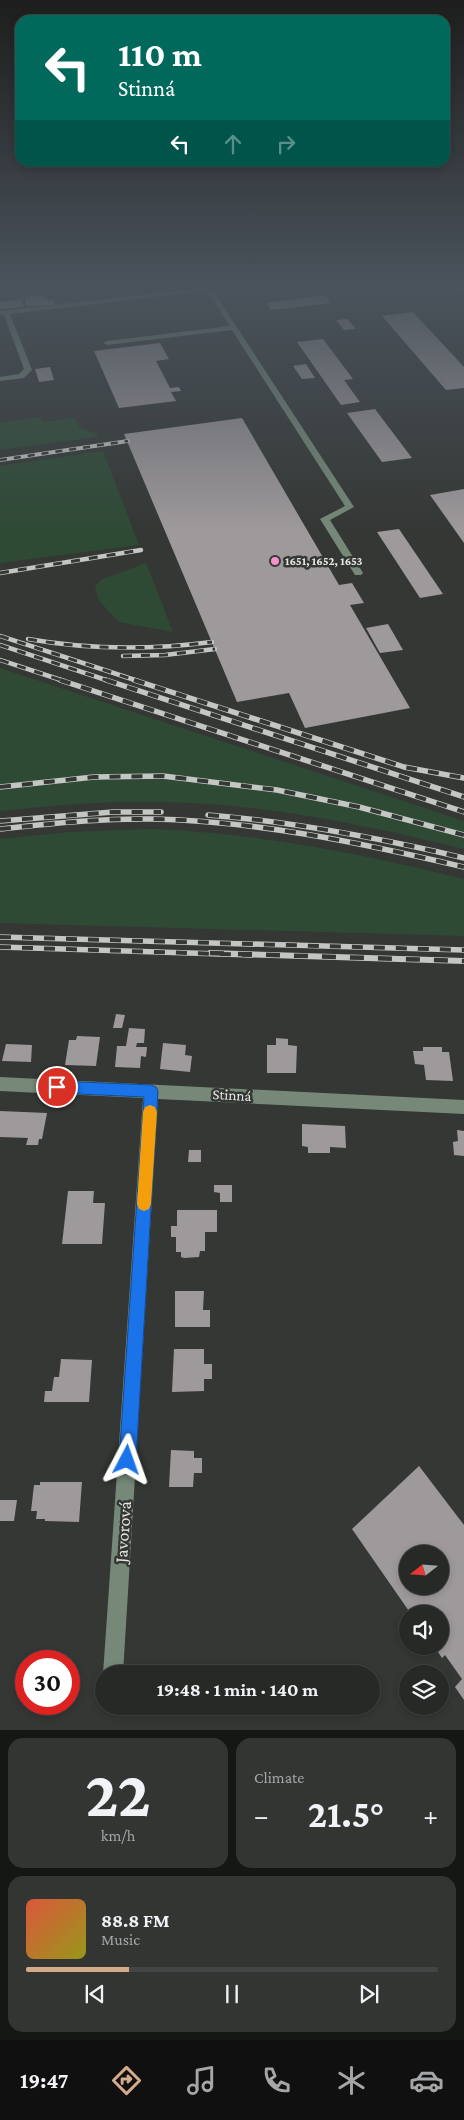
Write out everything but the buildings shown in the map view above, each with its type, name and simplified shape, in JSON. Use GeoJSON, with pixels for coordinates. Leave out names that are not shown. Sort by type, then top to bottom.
{"type":"FeatureCollection","features":[{"type":"Feature","properties":{"kind":"street"},"geometry":{"type":"LineString","coordinates":[[0,379],[21,376],[28,370]]}},
{"type":"Feature","properties":{"kind":"street"},"geometry":{"type":"LineString","coordinates":[[261,370],[350,506],[325,519],[358,573]]}},
{"type":"Feature","properties":{"kind":"street","name":"Stinná"},"geometry":{"type":"LineString","coordinates":[[0,1084],[464,1107]]}},
{"type":"Feature","properties":{"kind":"street","name":"Javorová"},"geometry":{"type":"LineString","coordinates":[[114,1665],[151,1091]]}},
{"type":"Feature","properties":{"kind":"green space"},"geometry":{"type":"Polygon","coordinates":[[[42,417],[41,422],[75,418],[80,428],[96,433],[98,437],[0,450],[0,423],[42,417]]]}},
{"type":"Feature","properties":{"kind":"green space"},"geometry":{"type":"Polygon","coordinates":[[[103,451],[139,545],[0,563],[0,466],[103,451]]]}},
{"type":"Feature","properties":{"kind":"green space"},"geometry":{"type":"Polygon","coordinates":[[[146,563],[173,632],[119,622],[99,601],[95,586],[101,580],[146,563]]]}},
{"type":"Feature","properties":{"kind":"green space"},"geometry":{"type":"Polygon","coordinates":[[[0,668],[464,821],[464,849],[348,823],[270,810],[231,806],[192,803],[114,802],[0,811],[0,668]]]}},
{"type":"Feature","properties":{"kind":"green space"},"geometry":{"type":"Polygon","coordinates":[[[150,829],[230,835],[308,846],[464,879],[464,936],[0,923],[0,839],[69,832],[150,829]]]}},
{"type":"Feature","properties":{"kind":"railway"},"geometry":{"type":"LineString","coordinates":[[0,460],[128,441]]}},
{"type":"Feature","properties":{"kind":"railway"},"geometry":{"type":"LineString","coordinates":[[0,573],[141,550]]}},
{"type":"Feature","properties":{"kind":"railway"},"geometry":{"type":"LineString","coordinates":[[0,636],[138,681]]}},
{"type":"Feature","properties":{"kind":"railway"},"geometry":{"type":"LineString","coordinates":[[28,639],[51,643],[120,648],[212,642]]}},
{"type":"Feature","properties":{"kind":"railway"},"geometry":{"type":"LineString","coordinates":[[0,645],[109,681]]}},
{"type":"Feature","properties":{"kind":"railway"},"geometry":{"type":"LineString","coordinates":[[123,656],[165,655],[215,649]]}},
{"type":"Feature","properties":{"kind":"railway"},"geometry":{"type":"LineString","coordinates":[[0,660],[64,681]]}},
{"type":"Feature","properties":{"kind":"railway"},"geometry":{"type":"LineString","coordinates":[[60,680],[464,812]]}},
{"type":"Feature","properties":{"kind":"railway"},"geometry":{"type":"LineString","coordinates":[[106,680],[464,797]]}},
{"type":"Feature","properties":{"kind":"railway"},"geometry":{"type":"LineString","coordinates":[[134,680],[404,767],[464,778]]}},
{"type":"Feature","properties":{"kind":"railway"},"geometry":{"type":"LineString","coordinates":[[0,787],[94,777],[163,776],[277,790],[359,807],[464,835]]}},
{"type":"Feature","properties":{"kind":"railway"},"geometry":{"type":"LineString","coordinates":[[0,821],[113,812],[161,812]]}},
{"type":"Feature","properties":{"kind":"railway"},"geometry":{"type":"LineString","coordinates":[[208,815],[273,822],[337,832],[464,858]]}},
{"type":"Feature","properties":{"kind":"railway"},"geometry":{"type":"LineString","coordinates":[[0,829],[114,819],[152,819],[231,824],[348,842],[464,867]]}},
{"type":"Feature","properties":{"kind":"railway"},"geometry":{"type":"LineString","coordinates":[[0,937],[464,950]]}},
{"type":"Feature","properties":{"kind":"railway"},"geometry":{"type":"LineString","coordinates":[[0,947],[252,955]]}},
{"type":"Feature","properties":{"kind":"railway"},"geometry":{"type":"LineString","coordinates":[[210,953],[464,961]]}},
{"type":"Feature","properties":{"kind":"slow traffic"},"geometry":{"type":"LineString","coordinates":[[144,1204],[150,1112]]}},
{"type":"Feature","properties":{"kind":"place","name":"1651, 1652, 1653"},"geometry":{"type":"Point","coordinates":[275,561]}},
{"type":"Feature","properties":{"kind":"route"},"geometry":{"type":"LineString","coordinates":[[57,1087],[151,1091],[127,1460]]}}]}
